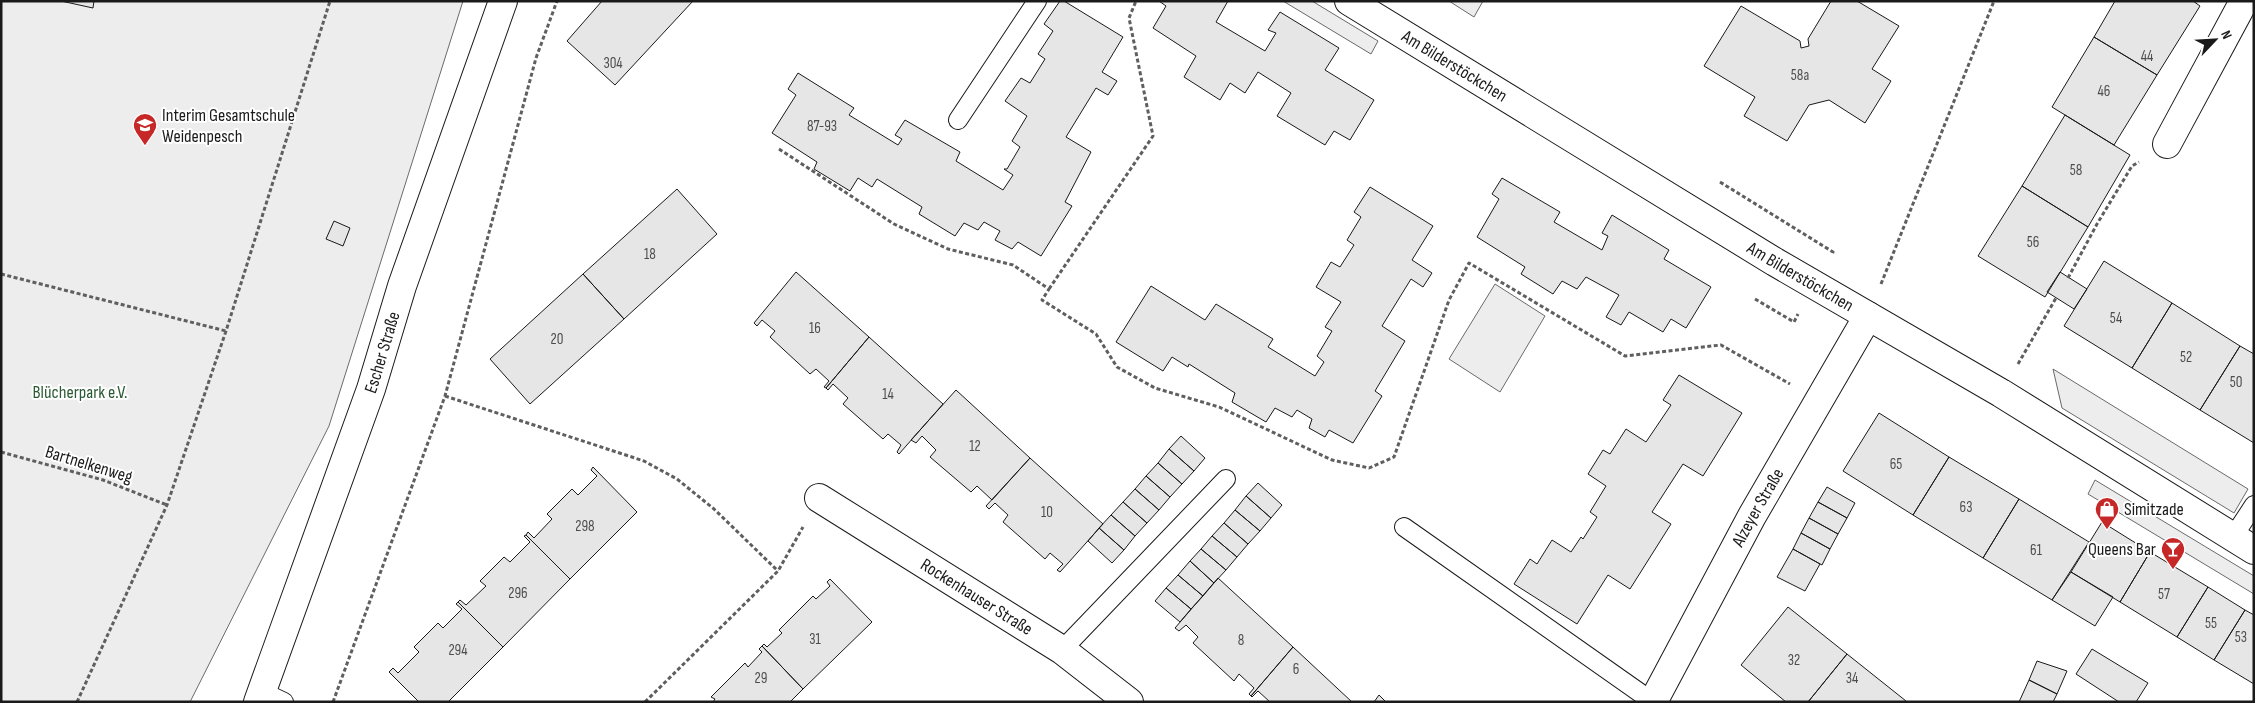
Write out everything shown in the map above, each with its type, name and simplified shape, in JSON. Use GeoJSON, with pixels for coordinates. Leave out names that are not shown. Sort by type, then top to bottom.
{"type":"FeatureCollection","features":[{"type":"Feature","properties":{"kind":"street","name":"Escher Straße"},"geometry":{"type":"LineString","coordinates":[[268,699],[371,389],[402,286],[503,1]]}},
{"type":"Feature","properties":{"kind":"street","name":"Am Bilderstöckchen"},"geometry":{"type":"LineString","coordinates":[[1349,1],[1868,316],[2001,393],[2244,544]]}},
{"type":"Feature","properties":{"kind":"street"},"geometry":{"type":"LineString","coordinates":[[2167,144],[2244,1]]}},
{"type":"Feature","properties":{"kind":"street","name":"Alzeyer Straße"},"geometry":{"type":"LineString","coordinates":[[1653,702],[1752,516],[1868,316]]}},
{"type":"Feature","properties":{"kind":"street","name":"Rockenhauser Straße"},"geometry":{"type":"LineString","coordinates":[[819,498],[1062,650],[1130,702]]}},
{"type":"Feature","properties":{"kind":"lane"},"geometry":{"type":"LineString","coordinates":[[958,120],[1037,1]]}},
{"type":"Feature","properties":{"kind":"lane"},"geometry":{"type":"LineString","coordinates":[[1062,650],[1226,479]]}},
{"type":"Feature","properties":{"kind":"lane"},"geometry":{"type":"LineString","coordinates":[[2244,544],[2254,505]]}},
{"type":"Feature","properties":{"kind":"lane"},"geometry":{"type":"LineString","coordinates":[[1404,527],[1653,702]]}},
{"type":"Feature","properties":{"kind":"path"},"geometry":{"type":"LineString","coordinates":[[77,702],[167,505],[226,331],[330,1]]}},
{"type":"Feature","properties":{"kind":"path"},"geometry":{"type":"LineString","coordinates":[[333,702],[445,396],[536,58],[557,1]]}},
{"type":"Feature","properties":{"kind":"path"},"geometry":{"type":"LineString","coordinates":[[1136,1],[1128,18],[1153,136],[1042,300],[1096,334],[1117,367],[1155,388],[1219,407],[1332,460],[1370,468],[1394,457],[1399,448],[1449,300],[1469,263],[1625,356],[1721,345],[1818,400]]}},
{"type":"Feature","properties":{"kind":"path"},"geometry":{"type":"LineString","coordinates":[[1868,316],[1994,1]]}},
{"type":"Feature","properties":{"kind":"path"},"geometry":{"type":"LineString","coordinates":[[2068,278],[2097,224],[2132,166],[2167,144]]}},
{"type":"Feature","properties":{"kind":"path"},"geometry":{"type":"LineString","coordinates":[[780,149],[894,224],[948,249],[1013,265],[1049,289]]}},
{"type":"Feature","properties":{"kind":"path"},"geometry":{"type":"LineString","coordinates":[[1,274],[226,331]]}},
{"type":"Feature","properties":{"kind":"path"},"geometry":{"type":"LineString","coordinates":[[2001,393],[2056,298]]}},
{"type":"Feature","properties":{"kind":"path"},"geometry":{"type":"LineString","coordinates":[[445,396],[644,462],[677,479],[714,509],[778,571]]}},
{"type":"Feature","properties":{"kind":"path","name":"Bartnelkenweg"},"geometry":{"type":"LineString","coordinates":[[1,452],[103,480],[167,505]]}},
{"type":"Feature","properties":{"kind":"path"},"geometry":{"type":"LineString","coordinates":[[645,702],[778,571],[819,498]]}},
{"type":"Feature","properties":{"kind":"shaded area"},"geometry":{"type":"Polygon","coordinates":[[[1,1],[463,1],[329,426],[190,702],[1,702],[1,1]]]}},
{"type":"Feature","properties":{"kind":"shaded area"},"geometry":{"type":"Polygon","coordinates":[[[1283,1],[1312,1],[1378,41],[1371,54],[1283,1]]]}},
{"type":"Feature","properties":{"kind":"shaded area"},"geometry":{"type":"Polygon","coordinates":[[[1449,1],[1483,1],[1474,17],[1449,1]]]}},
{"type":"Feature","properties":{"kind":"shaded area"},"geometry":{"type":"Polygon","coordinates":[[[1495,284],[1545,316],[1500,392],[1449,359],[1495,284]]]}},
{"type":"Feature","properties":{"kind":"shaded area"},"geometry":{"type":"Polygon","coordinates":[[[2053,369],[2248,489],[2234,513],[2062,408],[2053,369]]]}},
{"type":"Feature","properties":{"kind":"shaded area"},"geometry":{"type":"Polygon","coordinates":[[[2095,480],[2254,576],[2254,594],[2088,494],[2095,480]]]}},
{"type":"Feature","properties":{"kind":"building"},"geometry":{"type":"Polygon","coordinates":[[[61,1],[94,1],[93,8],[61,1]]]}},
{"type":"Feature","properties":{"kind":"building"},"geometry":{"type":"Polygon","coordinates":[[[602,1],[693,1],[615,85],[567,41],[602,1]]]}},
{"type":"Feature","properties":{"kind":"building"},"geometry":{"type":"Polygon","coordinates":[[[1060,1],[1064,1],[1123,37],[1102,72],[1117,81],[1108,95],[1096,88],[1066,137],[1091,152],[1065,202],[1072,206],[1041,256],[1018,242],[1012,249],[995,240],[1000,231],[984,222],[978,230],[964,223],[955,236],[919,214],[922,207],[877,179],[872,187],[858,178],[850,191],[814,169],[817,162],[772,133],[796,95],[788,89],[798,73],[854,108],[849,115],[898,145],[902,139],[895,135],[905,120],[960,152],[956,161],[1003,190],[1013,175],[1004,169],[1007,169],[1020,147],[1012,141],[1027,116],[1005,101],[1021,78],[1030,83],[1045,59],[1038,54],[1053,31],[1044,24],[1060,1]]]}},
{"type":"Feature","properties":{"kind":"building"},"geometry":{"type":"Polygon","coordinates":[[[1159,1],[1228,1],[1216,22],[1265,51],[1276,33],[1268,30],[1280,12],[1339,48],[1325,70],[1374,100],[1350,140],[1334,131],[1325,145],[1277,116],[1291,93],[1258,72],[1245,93],[1230,83],[1220,100],[1184,77],[1196,56],[1153,28],[1166,6],[1159,1]]]}},
{"type":"Feature","properties":{"kind":"building"},"geometry":{"type":"Polygon","coordinates":[[[1831,1],[1857,1],[1899,26],[1872,69],[1891,81],[1865,123],[1829,100],[1809,105],[1787,141],[1744,116],[1755,97],[1704,66],[1741,6],[1800,41],[1801,48],[1809,46],[1808,39],[1831,1]]]}},
{"type":"Feature","properties":{"kind":"building"},"geometry":{"type":"Polygon","coordinates":[[[2115,1],[2193,1],[2200,6],[2157,75],[2094,37],[2115,1]]]}},
{"type":"Feature","properties":{"kind":"building"},"geometry":{"type":"Polygon","coordinates":[[[2094,37],[2157,75],[2114,145],[2052,107],[2094,37]]]}},
{"type":"Feature","properties":{"kind":"building"},"geometry":{"type":"Polygon","coordinates":[[[2065,115],[2130,155],[2088,227],[2022,186],[2065,115]]]}},
{"type":"Feature","properties":{"kind":"building"},"geometry":{"type":"Polygon","coordinates":[[[1502,178],[1560,212],[1554,222],[1602,250],[1608,236],[1602,233],[1612,215],[1669,250],[1664,259],[1711,287],[1686,328],[1671,319],[1663,332],[1629,312],[1621,325],[1606,317],[1619,295],[1586,277],[1577,289],[1562,281],[1553,294],[1521,274],[1525,267],[1477,237],[1499,199],[1492,194],[1502,178]]]}},
{"type":"Feature","properties":{"kind":"building"},"geometry":{"type":"Polygon","coordinates":[[[2022,186],[2088,227],[2045,297],[1978,256],[2022,186]]]}},
{"type":"Feature","properties":{"kind":"building"},"geometry":{"type":"Polygon","coordinates":[[[1370,187],[1433,226],[1412,260],[1432,273],[1423,287],[1411,279],[1382,326],[1405,341],[1375,391],[1382,396],[1353,443],[1329,430],[1325,437],[1309,428],[1312,419],[1297,410],[1292,417],[1275,408],[1266,422],[1232,402],[1235,393],[1189,364],[1188,367],[1172,357],[1163,371],[1116,342],[1151,286],[1205,320],[1216,304],[1273,339],[1268,347],[1315,376],[1324,362],[1317,356],[1332,331],[1325,327],[1341,302],[1316,287],[1331,262],[1340,267],[1354,245],[1347,240],[1361,217],[1354,212],[1370,187]]]}},
{"type":"Feature","properties":{"kind":"building"},"geometry":{"type":"Polygon","coordinates":[[[677,189],[717,234],[624,319],[583,274],[677,189]]]}},
{"type":"Feature","properties":{"kind":"building"},"geometry":{"type":"Polygon","coordinates":[[[334,221],[350,228],[343,246],[326,239],[334,221]]]}},
{"type":"Feature","properties":{"kind":"building"},"geometry":{"type":"Polygon","coordinates":[[[2104,261],[2172,303],[2132,368],[2064,326],[2104,261]]]}},
{"type":"Feature","properties":{"kind":"building"},"geometry":{"type":"Polygon","coordinates":[[[796,272],[869,337],[826,388],[824,387],[829,381],[816,369],[810,374],[770,337],[775,331],[762,320],[757,326],[754,323],[796,272]]]}},
{"type":"Feature","properties":{"kind":"building"},"geometry":{"type":"Polygon","coordinates":[[[2060,272],[2087,289],[2074,309],[2047,292],[2060,272]]]}},
{"type":"Feature","properties":{"kind":"building"},"geometry":{"type":"Polygon","coordinates":[[[583,274],[624,319],[530,404],[490,359],[583,274]]]}},
{"type":"Feature","properties":{"kind":"building"},"geometry":{"type":"Polygon","coordinates":[[[2172,303],[2240,346],[2200,410],[2132,368],[2172,303]]]}},
{"type":"Feature","properties":{"kind":"building"},"geometry":{"type":"Polygon","coordinates":[[[869,337],[943,404],[899,454],[897,452],[901,445],[888,434],[883,439],[843,404],[848,398],[833,384],[828,390],[826,388],[869,337]]]}},
{"type":"Feature","properties":{"kind":"building"},"geometry":{"type":"Polygon","coordinates":[[[2240,346],[2254,354],[2254,443],[2200,410],[2240,346]]]}},
{"type":"Feature","properties":{"kind":"building"},"geometry":{"type":"Polygon","coordinates":[[[1679,375],[1742,413],[1703,476],[1683,464],[1652,512],[1671,524],[1630,589],[1608,575],[1577,624],[1514,584],[1530,559],[1537,564],[1552,540],[1571,552],[1581,537],[1583,539],[1597,517],[1590,512],[1606,486],[1588,474],[1603,450],[1610,454],[1626,429],[1646,442],[1671,405],[1663,400],[1679,375]]]}},
{"type":"Feature","properties":{"kind":"building"},"geometry":{"type":"Polygon","coordinates":[[[956,390],[1030,458],[992,500],[977,486],[971,492],[930,457],[936,450],[922,436],[916,443],[911,440],[956,390]]]}},
{"type":"Feature","properties":{"kind":"building"},"geometry":{"type":"Polygon","coordinates":[[[1879,413],[1949,457],[1913,515],[1843,471],[1879,413]]]}},
{"type":"Feature","properties":{"kind":"building"},"geometry":{"type":"Polygon","coordinates":[[[1181,436],[1205,458],[1194,471],[1169,449],[1181,436]]]}},
{"type":"Feature","properties":{"kind":"building"},"geometry":{"type":"Polygon","coordinates":[[[1169,449],[1194,471],[1182,484],[1158,463],[1169,449]]]}},
{"type":"Feature","properties":{"kind":"building"},"geometry":{"type":"Polygon","coordinates":[[[1949,457],[2019,499],[1983,558],[1913,515],[1949,457]]]}},
{"type":"Feature","properties":{"kind":"building"},"geometry":{"type":"Polygon","coordinates":[[[1030,458],[1103,524],[1060,572],[1057,570],[1063,564],[1050,553],[1045,559],[1003,522],[1008,515],[995,503],[989,509],[986,506],[1030,458]]]}},
{"type":"Feature","properties":{"kind":"building"},"geometry":{"type":"Polygon","coordinates":[[[1158,463],[1182,484],[1170,497],[1146,476],[1158,463]]]}},
{"type":"Feature","properties":{"kind":"building"},"geometry":{"type":"Polygon","coordinates":[[[593,467],[637,512],[570,579],[526,535],[528,532],[534,538],[552,519],[547,514],[572,489],[578,495],[597,476],[591,470],[593,467]]]}},
{"type":"Feature","properties":{"kind":"building"},"geometry":{"type":"Polygon","coordinates":[[[1146,476],[1170,497],[1159,510],[1135,489],[1146,476]]]}},
{"type":"Feature","properties":{"kind":"building"},"geometry":{"type":"Polygon","coordinates":[[[1258,483],[1282,505],[1271,518],[1246,496],[1258,483]]]}},
{"type":"Feature","properties":{"kind":"building"},"geometry":{"type":"Polygon","coordinates":[[[1827,487],[1855,503],[1847,518],[1818,502],[1827,487]]]}},
{"type":"Feature","properties":{"kind":"building"},"geometry":{"type":"Polygon","coordinates":[[[1135,489],[1159,510],[1147,523],[1123,502],[1135,489]]]}},
{"type":"Feature","properties":{"kind":"building"},"geometry":{"type":"Polygon","coordinates":[[[1246,496],[1271,518],[1260,531],[1235,510],[1246,496]]]}},
{"type":"Feature","properties":{"kind":"building"},"geometry":{"type":"Polygon","coordinates":[[[2019,499],[2089,542],[2052,600],[1983,558],[2019,499]]]}},
{"type":"Feature","properties":{"kind":"building"},"geometry":{"type":"Polygon","coordinates":[[[1123,502],[1147,523],[1135,536],[1111,515],[1123,502]]]}},
{"type":"Feature","properties":{"kind":"building"},"geometry":{"type":"Polygon","coordinates":[[[1818,502],[1847,518],[1838,534],[1809,518],[1818,502]]]}},
{"type":"Feature","properties":{"kind":"building"},"geometry":{"type":"Polygon","coordinates":[[[1235,510],[1260,531],[1248,544],[1224,523],[1235,510]]]}},
{"type":"Feature","properties":{"kind":"building"},"geometry":{"type":"Polygon","coordinates":[[[1111,515],[1135,536],[1124,550],[1099,528],[1111,515]]]}},
{"type":"Feature","properties":{"kind":"building"},"geometry":{"type":"Polygon","coordinates":[[[1809,518],[1838,534],[1830,549],[1801,533],[1809,518]]]}},
{"type":"Feature","properties":{"kind":"building"},"geometry":{"type":"Polygon","coordinates":[[[2102,522],[2150,552],[2120,602],[2071,572],[2102,522]]]}},
{"type":"Feature","properties":{"kind":"building"},"geometry":{"type":"Polygon","coordinates":[[[1224,523],[1248,544],[1237,557],[1212,536],[1224,523]]]}},
{"type":"Feature","properties":{"kind":"building"},"geometry":{"type":"Polygon","coordinates":[[[1099,528],[1124,550],[1112,563],[1088,541],[1099,528]]]}},
{"type":"Feature","properties":{"kind":"building"},"geometry":{"type":"Polygon","coordinates":[[[1801,533],[1830,549],[1822,565],[1793,549],[1801,533]]]}},
{"type":"Feature","properties":{"kind":"building"},"geometry":{"type":"Polygon","coordinates":[[[526,535],[570,579],[503,647],[458,602],[460,600],[466,605],[486,586],[480,581],[504,557],[510,562],[530,542],[524,536],[526,535]]]}},
{"type":"Feature","properties":{"kind":"building"},"geometry":{"type":"Polygon","coordinates":[[[1212,536],[1237,557],[1226,570],[1201,549],[1212,536]]]}},
{"type":"Feature","properties":{"kind":"building"},"geometry":{"type":"Polygon","coordinates":[[[1201,549],[1226,570],[1214,583],[1190,561],[1201,549]]]}},
{"type":"Feature","properties":{"kind":"building"},"geometry":{"type":"Polygon","coordinates":[[[1793,549],[1820,564],[1805,591],[1777,577],[1793,549]]]}},
{"type":"Feature","properties":{"kind":"building"},"geometry":{"type":"Polygon","coordinates":[[[2150,552],[2208,587],[2177,637],[2120,602],[2150,552]]]}},
{"type":"Feature","properties":{"kind":"building"},"geometry":{"type":"Polygon","coordinates":[[[1190,561],[1214,583],[1203,596],[1178,575],[1190,561]]]}},
{"type":"Feature","properties":{"kind":"building"},"geometry":{"type":"Polygon","coordinates":[[[2071,572],[2113,597],[2095,626],[2052,600],[2071,572]]]}},
{"type":"Feature","properties":{"kind":"building"},"geometry":{"type":"Polygon","coordinates":[[[1178,575],[1203,596],[1191,609],[1166,588],[1178,575]]]}},
{"type":"Feature","properties":{"kind":"building"},"geometry":{"type":"Polygon","coordinates":[[[1218,578],[1293,647],[1251,696],[1249,694],[1254,688],[1239,674],[1234,681],[1193,643],[1198,637],[1186,625],[1179,631],[1175,628],[1218,578]]]}},
{"type":"Feature","properties":{"kind":"building"},"geometry":{"type":"Polygon","coordinates":[[[830,579],[872,622],[803,689],[762,646],[764,644],[767,647],[782,633],[779,630],[813,596],[816,599],[830,586],[827,582],[830,579]]]}},
{"type":"Feature","properties":{"kind":"building"},"geometry":{"type":"Polygon","coordinates":[[[2208,587],[2245,610],[2214,660],[2177,637],[2208,587]]]}},
{"type":"Feature","properties":{"kind":"building"},"geometry":{"type":"Polygon","coordinates":[[[1166,588],[1191,609],[1180,622],[1155,601],[1166,588]]]}},
{"type":"Feature","properties":{"kind":"building"},"geometry":{"type":"Polygon","coordinates":[[[458,602],[503,647],[448,702],[419,702],[389,672],[393,668],[398,673],[419,652],[414,647],[438,623],[443,628],[462,609],[456,604],[458,602]]]}},
{"type":"Feature","properties":{"kind":"building"},"geometry":{"type":"Polygon","coordinates":[[[1788,607],[1847,654],[1808,702],[1786,702],[1741,665],[1788,607]]]}},
{"type":"Feature","properties":{"kind":"building"},"geometry":{"type":"Polygon","coordinates":[[[2245,610],[2254,615],[2254,684],[2214,660],[2245,610]]]}},
{"type":"Feature","properties":{"kind":"building"},"geometry":{"type":"Polygon","coordinates":[[[762,646],[803,689],[790,702],[713,702],[715,699],[711,697],[745,663],[748,667],[762,652],[759,649],[762,646]]]}},
{"type":"Feature","properties":{"kind":"building"},"geometry":{"type":"Polygon","coordinates":[[[1293,647],[1352,702],[1270,702],[1258,691],[1252,697],[1293,647]]]}},
{"type":"Feature","properties":{"kind":"building"},"geometry":{"type":"Polygon","coordinates":[[[2092,649],[2148,683],[2136,702],[2119,702],[2076,674],[2092,649]]]}},
{"type":"Feature","properties":{"kind":"building"},"geometry":{"type":"Polygon","coordinates":[[[1847,654],[1906,701],[1808,702],[1847,654]]]}},
{"type":"Feature","properties":{"kind":"building"},"geometry":{"type":"Polygon","coordinates":[[[2037,661],[2067,671],[2057,694],[2029,680],[2037,661]]]}},
{"type":"Feature","properties":{"kind":"building"},"geometry":{"type":"Polygon","coordinates":[[[2029,680],[2057,694],[2053,702],[2019,702],[2029,680]]]}},
{"type":"Feature","properties":{"kind":"building"},"geometry":{"type":"Polygon","coordinates":[[[1379,695],[1386,702],[1374,702],[1379,695]]]}},
{"type":"Feature","properties":{"kind":"place","name":"Interim Gesamtschule Weidenpesch"},"geometry":{"type":"Point","coordinates":[145,146]}},
{"type":"Feature","properties":{"kind":"place","name":"Simitzade"},"geometry":{"type":"Point","coordinates":[2107,530]}},
{"type":"Feature","properties":{"kind":"place","name":"Queens Bar"},"geometry":{"type":"Point","coordinates":[2173,570]}},
{"type":"Feature","properties":{"kind":"park label","name":"Blücherpark e.V."},"geometry":{"type":"Point","coordinates":[80,392]}}]}
